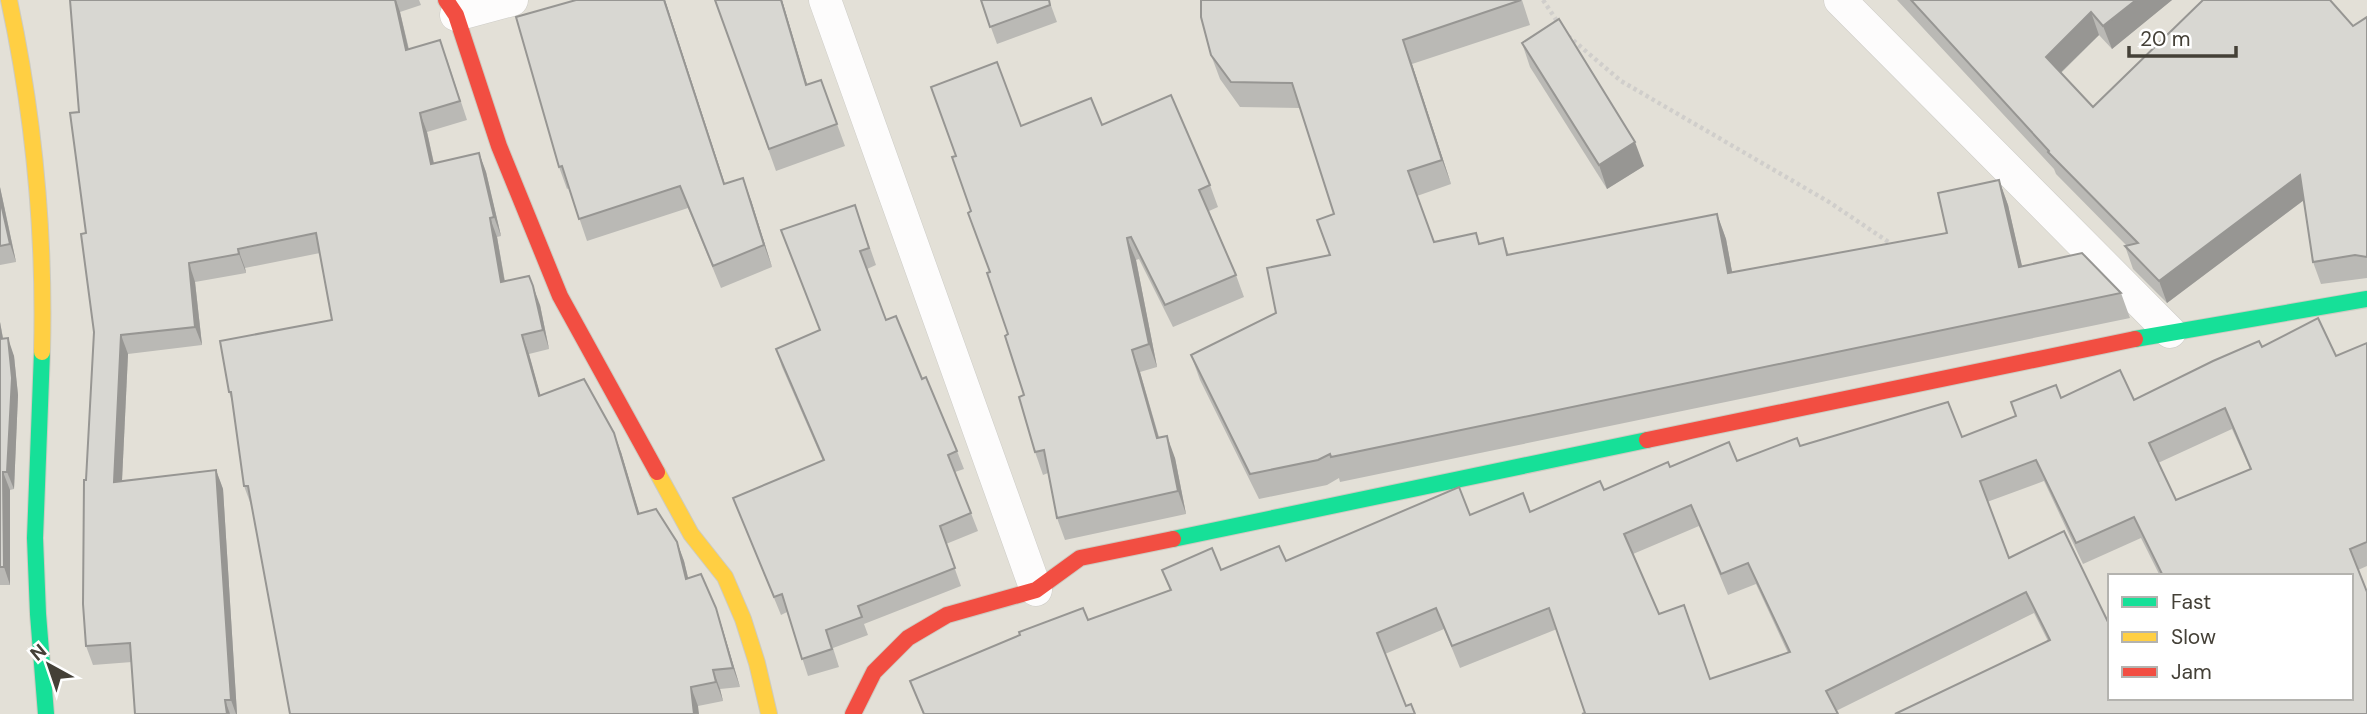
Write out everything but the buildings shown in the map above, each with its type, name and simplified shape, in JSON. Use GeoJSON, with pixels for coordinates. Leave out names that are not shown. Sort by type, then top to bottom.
{"type":"FeatureCollection","features":[{"type":"Feature","properties":{"kind":"street"},"geometry":{"type":"LineString","coordinates":[[9,0],[22,62],[34,166],[42,278],[35,514],[39,636],[47,714]]}},
{"type":"Feature","properties":{"kind":"street"},"geometry":{"type":"LineString","coordinates":[[512,0],[451,7],[499,146],[560,296],[691,534],[724,577],[743,619],[769,714]]}},
{"type":"Feature","properties":{"kind":"street"},"geometry":{"type":"LineString","coordinates":[[825,0],[1036,590]]}},
{"type":"Feature","properties":{"kind":"street"},"geometry":{"type":"LineString","coordinates":[[1840,0],[2170,332]]}},
{"type":"Feature","properties":{"kind":"street"},"geometry":{"type":"LineString","coordinates":[[853,714],[874,672],[908,638],[947,615],[1036,590],[1080,558],[2170,332],[2367,299]]}},
{"type":"Feature","properties":{"kind":"path"},"geometry":{"type":"LineString","coordinates":[[1543,0],[1568,36],[1621,82],[1829,202],[1899,249]]}},
{"type":"Feature","properties":{"kind":"shaded area"},"geometry":{"type":"Polygon","coordinates":[[[0,0],[2367,0],[2367,714],[0,714],[0,0]]]}},
{"type":"Feature","properties":{"kind":"traffic: fast"},"geometry":{"type":"LineString","coordinates":[[2135,339],[2367,299]]}},
{"type":"Feature","properties":{"kind":"traffic: fast"},"geometry":{"type":"LineString","coordinates":[[42,352],[35,538],[46,714]]}},
{"type":"Feature","properties":{"kind":"traffic: fast"},"geometry":{"type":"LineString","coordinates":[[1173,539],[1647,440]]}},
{"type":"Feature","properties":{"kind":"traffic: slow"},"geometry":{"type":"LineString","coordinates":[[9,0],[25,87],[36,175],[42,263],[42,352]]}},
{"type":"Feature","properties":{"kind":"traffic: slow"},"geometry":{"type":"LineString","coordinates":[[657,472],[691,534],[725,577],[743,619],[769,714]]}},
{"type":"Feature","properties":{"kind":"traffic: jam"},"geometry":{"type":"LineString","coordinates":[[446,0],[456,15],[499,146],[560,296],[657,472]]}},
{"type":"Feature","properties":{"kind":"traffic: jam"},"geometry":{"type":"LineString","coordinates":[[1647,440],[2135,339]]}},
{"type":"Feature","properties":{"kind":"traffic: jam"},"geometry":{"type":"LineString","coordinates":[[853,714],[874,672],[908,638],[947,615],[1036,590],[1080,558],[1173,539]]}}]}
